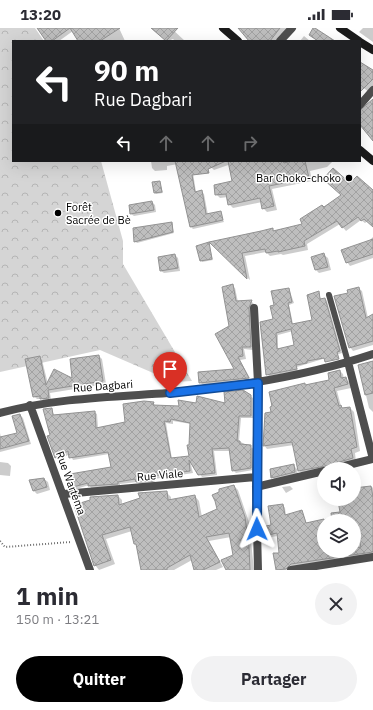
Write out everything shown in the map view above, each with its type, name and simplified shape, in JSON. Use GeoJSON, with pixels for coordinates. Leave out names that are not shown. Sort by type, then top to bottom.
{"type":"FeatureCollection","features":[{"type":"Feature","properties":{"kind":"street"},"geometry":{"type":"LineString","coordinates":[[223,28],[237,40]]}},
{"type":"Feature","properties":{"kind":"street"},"geometry":{"type":"LineString","coordinates":[[281,40],[292,28]]}},
{"type":"Feature","properties":{"kind":"street"},"geometry":{"type":"LineString","coordinates":[[340,28],[358,40]]}},
{"type":"Feature","properties":{"kind":"street"},"geometry":{"type":"LineString","coordinates":[[361,42],[373,50]]}},
{"type":"Feature","properties":{"kind":"street"},"geometry":{"type":"LineString","coordinates":[[361,104],[373,90]]}},
{"type":"Feature","properties":{"kind":"street"},"geometry":{"type":"LineString","coordinates":[[361,151],[373,161]]}},
{"type":"Feature","properties":{"kind":"street"},"geometry":{"type":"LineString","coordinates":[[254,308],[258,383],[258,477],[256,487],[258,570]]}},
{"type":"Feature","properties":{"kind":"street","name":"Rue Dagbari"},"geometry":{"type":"LineString","coordinates":[[0,413],[30,405],[258,383],[348,362],[373,354]]}},
{"type":"Feature","properties":{"kind":"street"},"geometry":{"type":"LineString","coordinates":[[348,362],[373,459],[361,462]]}},
{"type":"Feature","properties":{"kind":"street","name":"Rue Wartéma"},"geometry":{"type":"LineString","coordinates":[[30,405],[64,494],[90,570]]}},
{"type":"Feature","properties":{"kind":"street"},"geometry":{"type":"LineString","coordinates":[[256,487],[317,473]]}},
{"type":"Feature","properties":{"kind":"street","name":"Rue Viale"},"geometry":{"type":"LineString","coordinates":[[64,494],[258,477]]}},
{"type":"Feature","properties":{"kind":"street"},"geometry":{"type":"LineString","coordinates":[[291,570],[373,557]]}},
{"type":"Feature","properties":{"kind":"lane"},"geometry":{"type":"LineString","coordinates":[[329,295],[348,362]]}},
{"type":"Feature","properties":{"kind":"path"},"geometry":{"type":"LineString","coordinates":[[0,541],[4,547],[80,542]]}},
{"type":"Feature","properties":{"kind":"green space","name":"Forêt Sacrée de Bè"},"geometry":{"type":"Polygon","coordinates":[[[0,28],[35,28],[43,40],[12,40],[12,162],[101,162],[123,241],[123,264],[192,381],[174,382],[100,350],[0,372],[0,28]]]}},
{"type":"Feature","properties":{"kind":"building"},"geometry":{"type":"Polygon","coordinates":[[[37,28],[70,28],[53,40],[45,40],[37,28]]]}},
{"type":"Feature","properties":{"kind":"building"},"geometry":{"type":"Polygon","coordinates":[[[70,28],[120,28],[102,40],[77,40],[70,28]]]}},
{"type":"Feature","properties":{"kind":"building"},"geometry":{"type":"Polygon","coordinates":[[[151,28],[178,28],[167,40],[165,40],[151,28]]]}},
{"type":"Feature","properties":{"kind":"building"},"geometry":{"type":"Polygon","coordinates":[[[238,28],[280,28],[271,40],[248,40],[238,28]]]}},
{"type":"Feature","properties":{"kind":"building"},"geometry":{"type":"Polygon","coordinates":[[[313,28],[315,28],[333,40],[316,40],[309,35],[313,28]]]}},
{"type":"Feature","properties":{"kind":"building"},"geometry":{"type":"Polygon","coordinates":[[[361,63],[373,70],[373,79],[361,91],[361,63]]]}},
{"type":"Feature","properties":{"kind":"building"},"geometry":{"type":"Polygon","coordinates":[[[373,99],[373,141],[361,126],[361,109],[373,99]]]}},
{"type":"Feature","properties":{"kind":"building"},"geometry":{"type":"Polygon","coordinates":[[[175,162],[224,162],[208,169],[209,173],[192,175],[195,192],[202,190],[206,214],[221,211],[223,220],[190,227],[175,162]]]}},
{"type":"Feature","properties":{"kind":"building"},"geometry":{"type":"Polygon","coordinates":[[[228,162],[305,162],[309,178],[269,186],[274,206],[262,209],[260,198],[228,205],[226,194],[215,195],[214,185],[232,181],[228,162]]]}},
{"type":"Feature","properties":{"kind":"building"},"geometry":{"type":"Polygon","coordinates":[[[333,168],[350,183],[357,176],[373,190],[373,227],[364,219],[361,221],[358,217],[342,228],[337,221],[304,241],[305,246],[278,252],[266,253],[265,249],[242,253],[247,279],[209,242],[273,228],[273,231],[302,224],[300,219],[322,205],[324,207],[341,195],[323,179],[333,168]]]}},
{"type":"Feature","properties":{"kind":"building"},"geometry":{"type":"Polygon","coordinates":[[[160,181],[162,192],[154,193],[152,182],[160,181]]]}},
{"type":"Feature","properties":{"kind":"building"},"geometry":{"type":"Polygon","coordinates":[[[152,201],[154,210],[130,214],[129,205],[152,201]]]}},
{"type":"Feature","properties":{"kind":"building"},"geometry":{"type":"Polygon","coordinates":[[[172,222],[173,232],[134,242],[133,228],[172,222]]]}},
{"type":"Feature","properties":{"kind":"building"},"geometry":{"type":"Polygon","coordinates":[[[373,239],[373,254],[346,263],[341,250],[373,239]]]}},
{"type":"Feature","properties":{"kind":"building"},"geometry":{"type":"Polygon","coordinates":[[[209,242],[212,259],[200,261],[196,246],[209,242]]]}},
{"type":"Feature","properties":{"kind":"building"},"geometry":{"type":"Polygon","coordinates":[[[324,253],[328,267],[315,270],[311,257],[324,253]]]}},
{"type":"Feature","properties":{"kind":"building"},"geometry":{"type":"Polygon","coordinates":[[[175,254],[178,268],[160,271],[158,257],[175,254]]]}},
{"type":"Feature","properties":{"kind":"building"},"geometry":{"type":"Polygon","coordinates":[[[233,284],[236,301],[252,300],[249,308],[251,347],[242,347],[243,356],[238,357],[249,378],[199,383],[198,372],[234,369],[215,334],[229,326],[222,287],[233,284]]]}},
{"type":"Feature","properties":{"kind":"building"},"geometry":{"type":"Polygon","coordinates":[[[359,287],[366,318],[373,314],[373,341],[349,348],[334,296],[348,293],[347,290],[359,287]]]}},
{"type":"Feature","properties":{"kind":"building"},"geometry":{"type":"Polygon","coordinates":[[[289,288],[292,302],[288,303],[292,324],[312,320],[307,295],[319,291],[320,299],[325,298],[340,351],[337,352],[339,359],[325,362],[324,358],[307,361],[307,363],[296,365],[297,369],[266,375],[260,322],[273,319],[270,306],[274,305],[271,291],[289,288]],[[291,329],[276,333],[277,349],[294,345],[291,329]]]}},
{"type":"Feature","properties":{"kind":"building"},"geometry":{"type":"Polygon","coordinates":[[[99,355],[103,381],[48,390],[49,398],[40,399],[40,396],[33,397],[25,359],[40,356],[46,385],[54,369],[72,378],[70,359],[99,355]]]}},
{"type":"Feature","properties":{"kind":"building"},"geometry":{"type":"Polygon","coordinates":[[[373,361],[373,393],[365,395],[358,365],[373,361]]]}},
{"type":"Feature","properties":{"kind":"building"},"geometry":{"type":"Polygon","coordinates":[[[340,370],[341,378],[346,377],[348,384],[334,388],[339,406],[341,405],[342,408],[350,407],[357,447],[351,449],[353,458],[340,462],[317,462],[317,468],[298,471],[292,442],[263,446],[265,413],[271,412],[270,407],[272,406],[269,392],[305,383],[305,385],[329,380],[328,373],[340,370]]]}},
{"type":"Feature","properties":{"kind":"building"},"geometry":{"type":"Polygon","coordinates":[[[243,390],[251,395],[251,416],[239,416],[237,441],[240,441],[240,444],[251,445],[251,468],[232,471],[229,448],[212,449],[215,473],[198,475],[189,460],[190,471],[152,476],[153,481],[136,482],[135,479],[118,482],[118,484],[88,486],[88,483],[73,487],[70,474],[111,467],[108,452],[69,458],[68,451],[55,458],[47,436],[50,435],[43,409],[52,408],[53,415],[95,411],[96,428],[125,422],[123,404],[144,401],[154,402],[153,405],[179,406],[178,400],[196,403],[197,396],[225,403],[224,392],[243,390]],[[171,419],[170,422],[164,421],[171,458],[189,456],[187,445],[189,445],[190,423],[171,419]]]}},
{"type":"Feature","properties":{"kind":"building"},"geometry":{"type":"Polygon","coordinates":[[[20,414],[29,441],[0,449],[0,437],[17,433],[12,416],[20,414]]]}},
{"type":"Feature","properties":{"kind":"building"},"geometry":{"type":"Polygon","coordinates":[[[294,464],[295,472],[271,478],[270,469],[294,464]]]}},
{"type":"Feature","properties":{"kind":"building"},"geometry":{"type":"Polygon","coordinates":[[[44,478],[47,487],[33,491],[29,480],[44,478]]]}},
{"type":"Feature","properties":{"kind":"building"},"geometry":{"type":"Polygon","coordinates":[[[234,485],[245,517],[250,570],[226,570],[221,560],[233,555],[229,533],[206,537],[220,562],[203,570],[194,570],[190,555],[167,568],[167,570],[141,570],[136,544],[134,544],[130,527],[102,535],[111,560],[94,566],[74,505],[90,500],[90,497],[118,495],[119,505],[140,498],[138,493],[167,491],[168,500],[195,495],[199,517],[217,509],[212,495],[219,492],[219,489],[234,485]]]}},
{"type":"Feature","properties":{"kind":"building"},"geometry":{"type":"Polygon","coordinates":[[[371,486],[373,497],[373,552],[361,554],[361,514],[331,513],[340,512],[339,506],[361,506],[361,487],[371,486]]]}},
{"type":"Feature","properties":{"kind":"building"},"geometry":{"type":"Polygon","coordinates":[[[283,504],[285,515],[302,510],[306,523],[317,521],[317,558],[332,558],[291,564],[286,569],[276,570],[273,553],[279,553],[277,533],[268,535],[266,526],[271,525],[268,506],[283,504]]]}},
{"type":"Feature","properties":{"kind":"place","name":"Bar Choko-choko"},"geometry":{"type":"Point","coordinates":[349,178]}},
{"type":"Feature","properties":{"kind":"place","name":"Forêt Sacrée de Bè"},"geometry":{"type":"Point","coordinates":[58,213]}},
{"type":"Feature","properties":{"kind":"route"},"geometry":{"type":"LineString","coordinates":[[170,393],[258,383],[258,477],[256,487],[257,529]]}}]}
